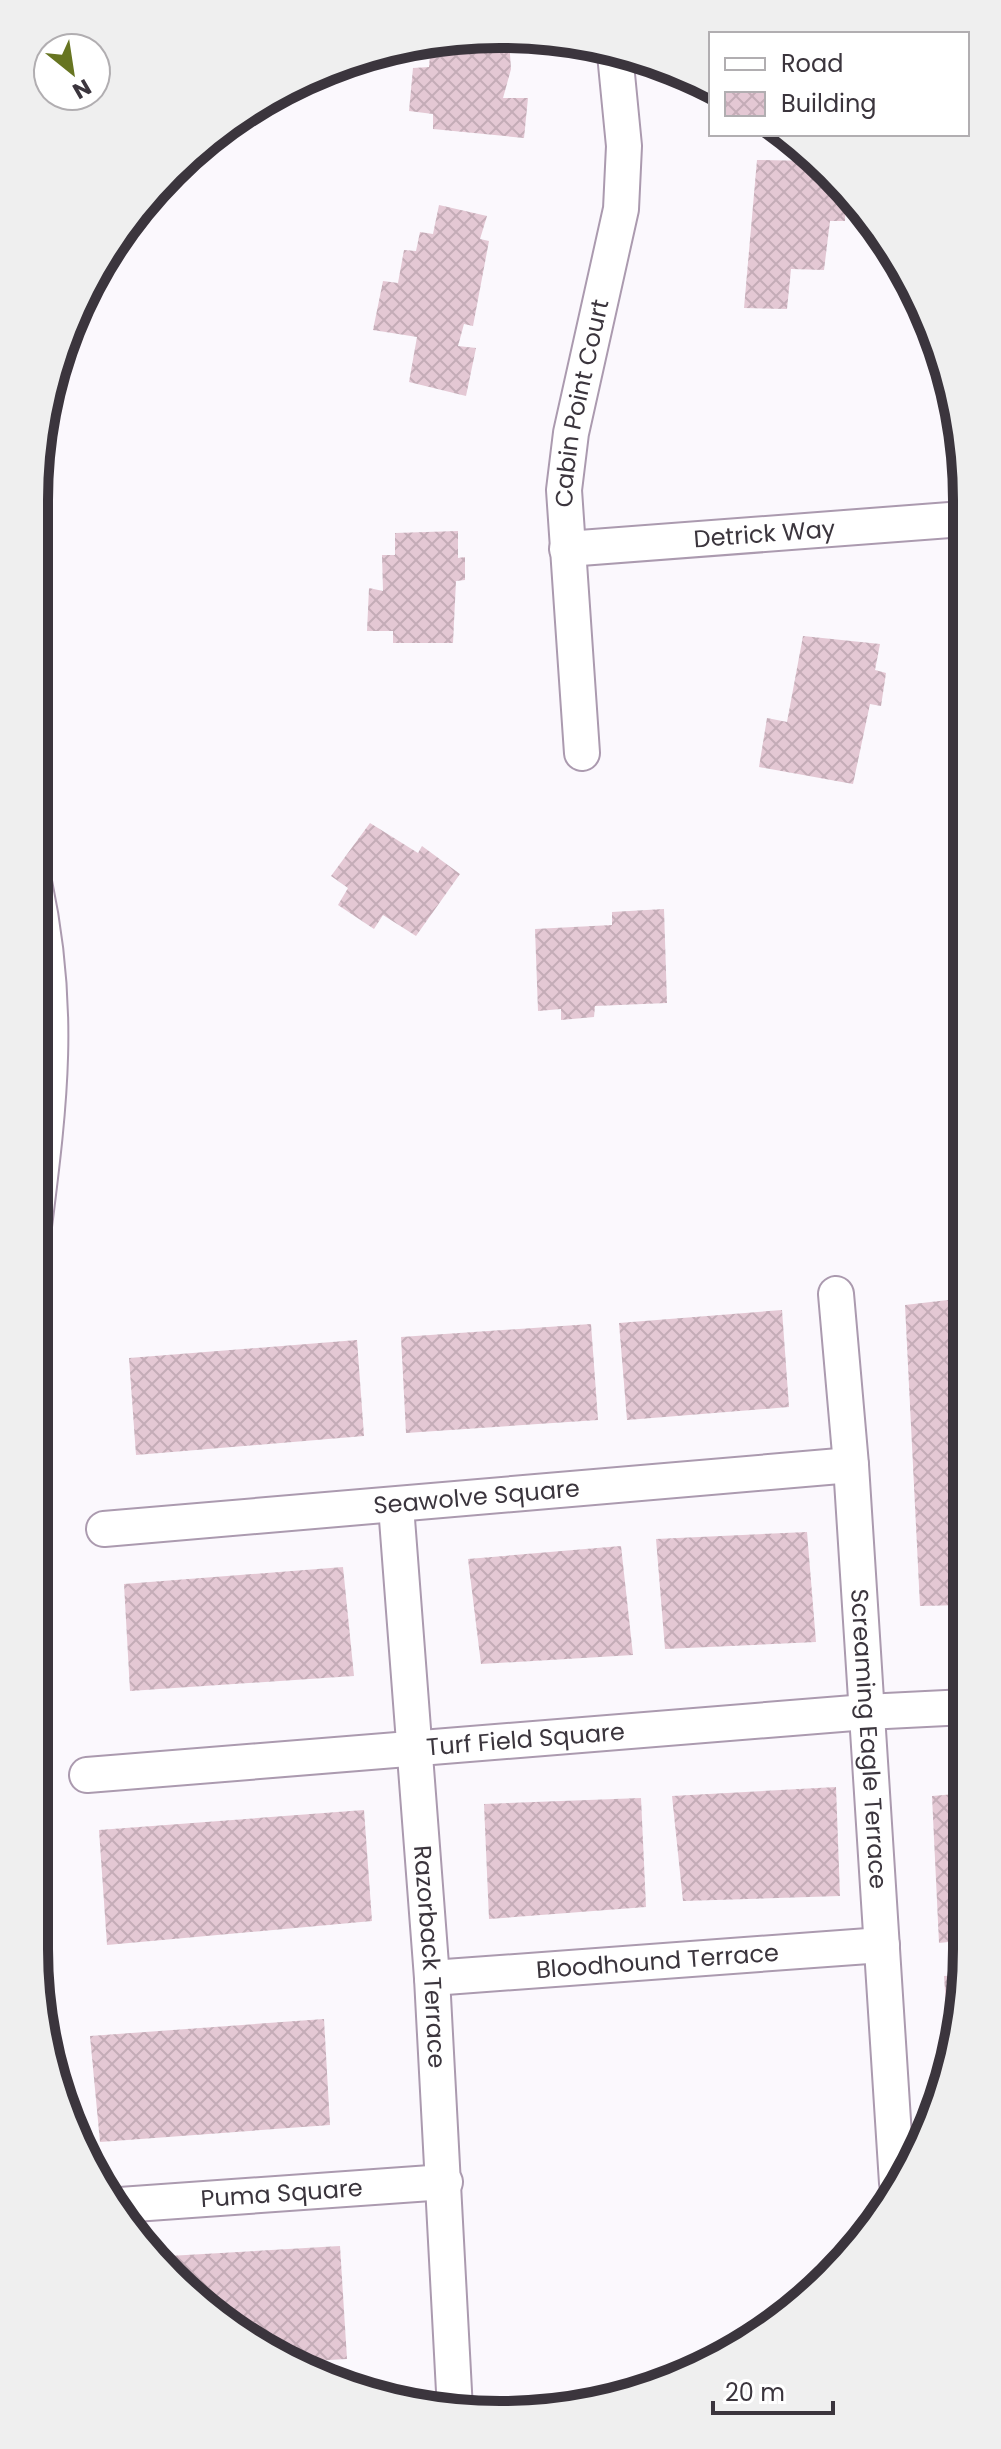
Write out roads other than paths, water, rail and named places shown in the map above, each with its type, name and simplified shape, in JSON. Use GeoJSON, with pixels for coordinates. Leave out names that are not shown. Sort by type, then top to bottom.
{"type":"FeatureCollection","features":[{"type":"Feature","properties":{"kind":"street","name":"Cabin Point Court"},"geometry":{"type":"LineString","coordinates":[[582,753],[564,490],[571,433],[621,209],[624,146],[616,63]]}},
{"type":"Feature","properties":{"kind":"street","name":"Detrick Way"},"geometry":{"type":"LineString","coordinates":[[567,549],[953,520]]}},
{"type":"Feature","properties":{"kind":"street"},"geometry":{"type":"LineString","coordinates":[[48,961],[53,1020],[48,1118]]}},
{"type":"Feature","properties":{"kind":"street","name":"Screaming Eagle Terrace"},"geometry":{"type":"LineString","coordinates":[[836,1294],[851,1465],[896,2168]]}},
{"type":"Feature","properties":{"kind":"street","name":"Seawolve Square"},"geometry":{"type":"LineString","coordinates":[[104,1529],[851,1465]]}},
{"type":"Feature","properties":{"kind":"street","name":"Razorback Terrace"},"geometry":{"type":"LineString","coordinates":[[396,1506],[412,1748],[432,1978],[454,2398]]}},
{"type":"Feature","properties":{"kind":"street","name":"Turf Field Square"},"geometry":{"type":"LineString","coordinates":[[87,1775],[866,1712],[953,1708]]}},
{"type":"Feature","properties":{"kind":"street","name":"Bloodhound Terrace"},"geometry":{"type":"LineString","coordinates":[[432,1978],[882,1945]]}},
{"type":"Feature","properties":{"kind":"street","name":"Puma Square"},"geometry":{"type":"LineString","coordinates":[[127,2204],[445,2182]]}}]}
